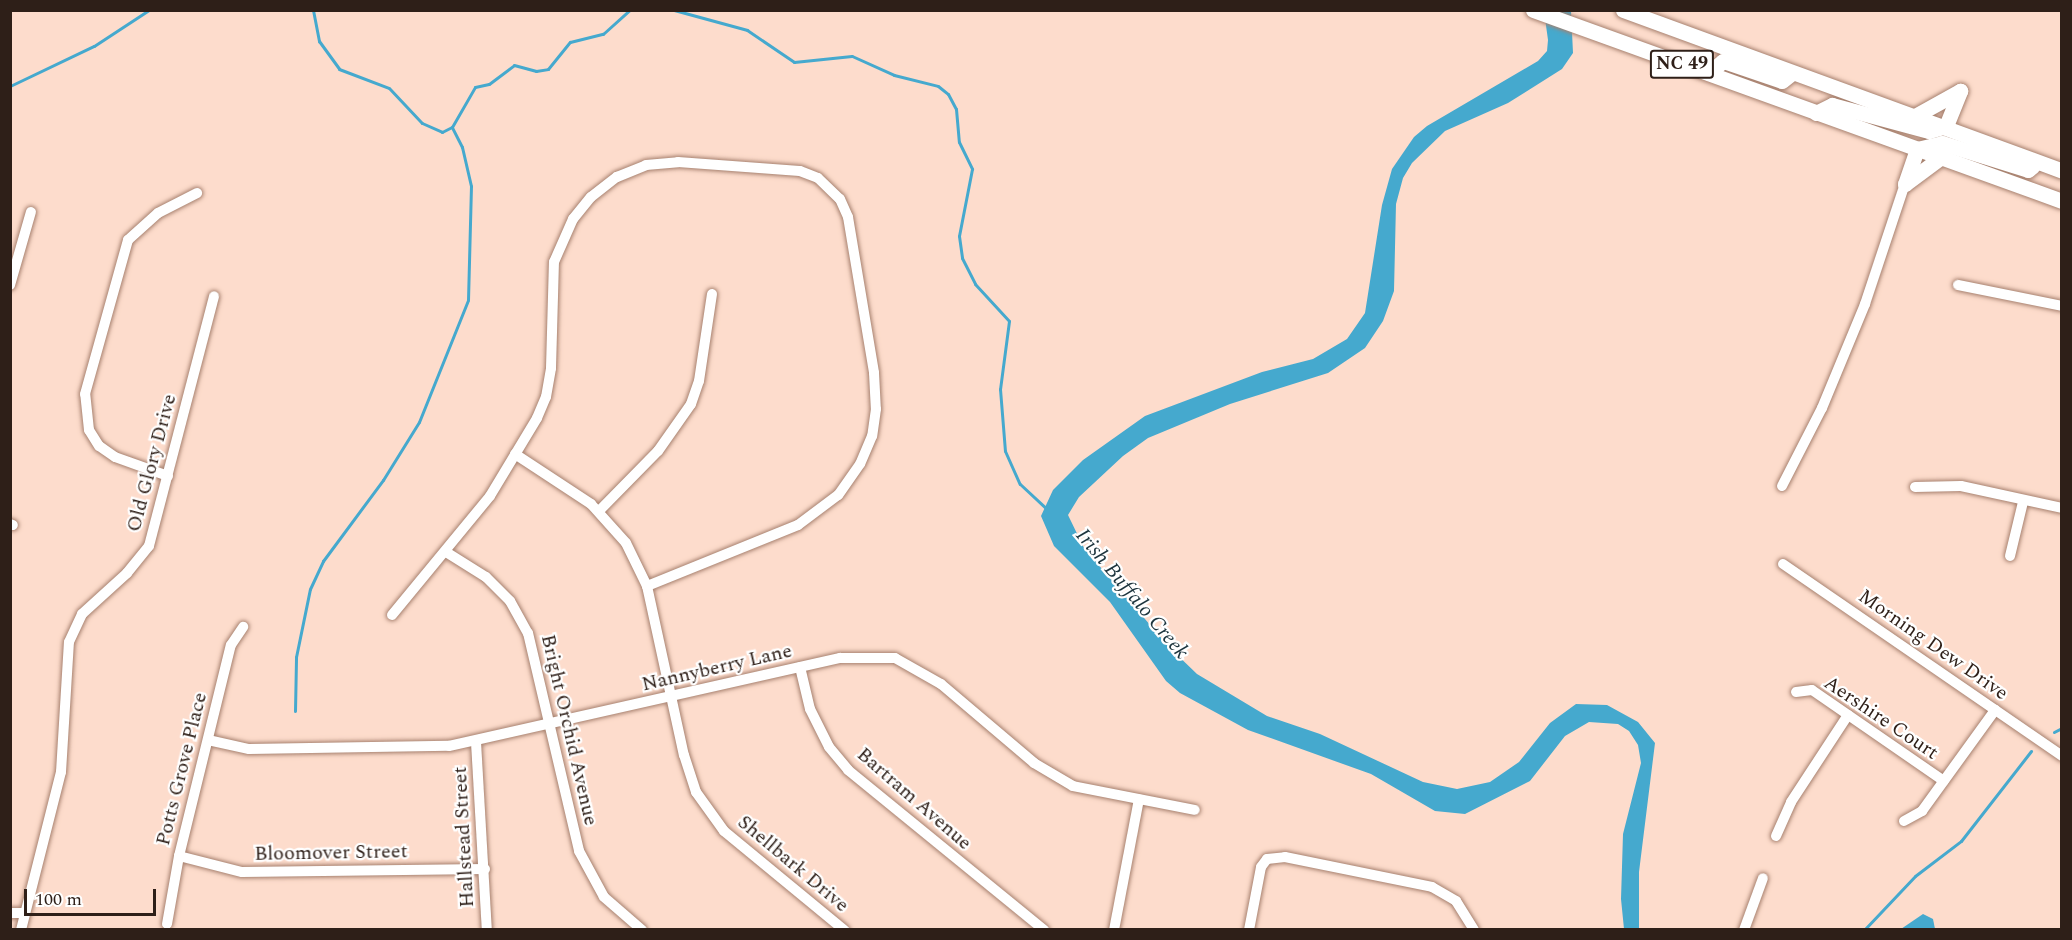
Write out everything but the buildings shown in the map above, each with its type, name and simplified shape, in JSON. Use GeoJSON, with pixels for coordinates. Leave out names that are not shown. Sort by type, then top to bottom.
{"type":"FeatureCollection","features":[{"type":"Feature","properties":{"kind":"highway","name":"NC 49"},"geometry":{"type":"LineString","coordinates":[[1533,10],[2061,201]]}},
{"type":"Feature","properties":{"kind":"highway","name":"NC 49"},"geometry":{"type":"LineString","coordinates":[[1623,10],[1913,117],[1946,126],[2061,171]]}},
{"type":"Feature","properties":{"kind":"highway"},"geometry":{"type":"LineString","coordinates":[[1709,74],[1723,61],[1782,81],[1792,73]]}},
{"type":"Feature","properties":{"kind":"highway"},"geometry":{"type":"LineString","coordinates":[[1816,113],[1832,105],[1918,131],[1946,126],[1960,91],[1913,117]]}},
{"type":"Feature","properties":{"kind":"highway"},"geometry":{"type":"LineString","coordinates":[[1905,184],[1917,149],[1942,143],[2028,170],[2037,162]]}},
{"type":"Feature","properties":{"kind":"highway"},"geometry":{"type":"LineString","coordinates":[[1905,184],[1940,158]]}},
{"type":"Feature","properties":{"kind":"street"},"geometry":{"type":"LineString","coordinates":[[392,615],[490,496],[546,397],[551,368],[554,262],[573,219],[591,197],[617,177],[646,165],[678,162],[800,171],[831,188],[848,217],[874,373],[876,409],[872,436],[860,464],[838,495],[798,525],[647,586]]}},
{"type":"Feature","properties":{"kind":"street"},"geometry":{"type":"LineString","coordinates":[[1782,486],[1822,408],[1865,304],[1905,184]]}},
{"type":"Feature","properties":{"kind":"street"},"geometry":{"type":"LineString","coordinates":[[168,476],[114,457],[99,446],[88,430],[85,394],[128,240],[139,226],[158,213],[197,193]]}},
{"type":"Feature","properties":{"kind":"street"},"geometry":{"type":"LineString","coordinates":[[10,285],[31,212]]}},
{"type":"Feature","properties":{"kind":"street"},"geometry":{"type":"LineString","coordinates":[[1958,285],[2061,306]]}},
{"type":"Feature","properties":{"kind":"street"},"geometry":{"type":"LineString","coordinates":[[599,511],[658,451],[691,404],[699,381],[712,294]]}},
{"type":"Feature","properties":{"kind":"street","name":"Old Glory Drive"},"geometry":{"type":"LineString","coordinates":[[21,930],[61,772],[69,642],[82,614],[127,573],[149,546],[214,296]]}},
{"type":"Feature","properties":{"kind":"street","name":"Shellbark Drive"},"geometry":{"type":"LineString","coordinates":[[515,454],[599,511],[626,543],[647,586],[670,697],[696,792],[723,831],[844,930]]}},
{"type":"Feature","properties":{"kind":"street"},"geometry":{"type":"LineString","coordinates":[[1915,487],[1953,485],[2023,502],[2061,508]]}},
{"type":"Feature","properties":{"kind":"street"},"geometry":{"type":"LineString","coordinates":[[2010,556],[2023,502]]}},
{"type":"Feature","properties":{"kind":"street","name":"Bright Orchid Avenue"},"geometry":{"type":"LineString","coordinates":[[446,552],[486,577],[510,601],[528,633],[579,851],[604,897],[642,930]]}},
{"type":"Feature","properties":{"kind":"street","name":"Morning Dew Drive"},"geometry":{"type":"LineString","coordinates":[[1784,564],[2061,756]]}},
{"type":"Feature","properties":{"kind":"street","name":"Potts Grove Place"},"geometry":{"type":"LineString","coordinates":[[167,924],[179,856],[231,645],[243,627]]}},
{"type":"Feature","properties":{"kind":"street","name":"Nannyberry Lane"},"geometry":{"type":"LineString","coordinates":[[208,740],[249,749],[294,750],[476,742],[840,658],[895,658],[941,684],[1034,763],[1073,786],[1195,810]]}},
{"type":"Feature","properties":{"kind":"street","name":"Bartram Avenue"},"geometry":{"type":"LineString","coordinates":[[800,667],[810,709],[829,747],[848,770],[1044,930]]}},
{"type":"Feature","properties":{"kind":"street","name":"Aershire Court"},"geometry":{"type":"LineString","coordinates":[[1796,692],[1812,690],[1944,781]]}},
{"type":"Feature","properties":{"kind":"street"},"geometry":{"type":"LineString","coordinates":[[1904,821],[1922,811],[1995,710]]}},
{"type":"Feature","properties":{"kind":"street"},"geometry":{"type":"LineString","coordinates":[[1776,836],[1791,802],[1848,715]]}},
{"type":"Feature","properties":{"kind":"street","name":"Hallstead Street"},"geometry":{"type":"LineString","coordinates":[[476,742],[487,930]]}},
{"type":"Feature","properties":{"kind":"street"},"geometry":{"type":"LineString","coordinates":[[1114,930],[1139,799]]}},
{"type":"Feature","properties":{"kind":"street","name":"Bloomover Street"},"geometry":{"type":"LineString","coordinates":[[179,856],[242,872],[485,869]]}},
{"type":"Feature","properties":{"kind":"street"},"geometry":{"type":"LineString","coordinates":[[1249,930],[1261,867],[1267,859],[1285,857],[1432,887],[1456,901],[1474,930]]}},
{"type":"Feature","properties":{"kind":"street"},"geometry":{"type":"LineString","coordinates":[[1744,930],[1763,878]]}},
{"type":"Feature","properties":{"kind":"street"},"geometry":{"type":"LineString","coordinates":[[10,913],[24,914]]}},
{"type":"Feature","properties":{"kind":"water"},"geometry":{"type":"Polygon","coordinates":[[[1544,11],[1571,11],[1573,53],[1562,69],[1508,103],[1445,131],[1412,163],[1403,178],[1396,204],[1394,291],[1383,321],[1365,348],[1328,373],[1230,404],[1148,438],[1123,456],[1079,497],[1068,515],[1084,548],[1169,647],[1197,674],[1267,716],[1320,734],[1423,782],[1457,789],[1490,782],[1519,762],[1550,723],[1576,704],[1607,705],[1638,722],[1655,743],[1639,872],[1639,929],[1624,929],[1621,899],[1623,834],[1641,763],[1638,745],[1629,731],[1618,724],[1589,722],[1565,736],[1530,781],[1465,814],[1435,811],[1371,774],[1248,730],[1180,693],[1166,681],[1110,602],[1054,546],[1041,516],[1053,490],[1083,460],[1145,416],[1262,372],[1313,359],[1347,339],[1365,313],[1382,205],[1392,169],[1414,137],[1427,126],[1538,61],[1547,51],[1548,40],[1544,11]]]}},
{"type":"Feature","properties":{"kind":"water"},"geometry":{"type":"Polygon","coordinates":[[[1923,914],[1933,919],[1935,929],[1901,929],[1923,914]]]}},
{"type":"Feature","properties":{"kind":"waterway"},"geometry":{"type":"LineString","coordinates":[[10,86],[94,46],[149,10]]}},
{"type":"Feature","properties":{"kind":"waterway"},"geometry":{"type":"LineString","coordinates":[[313,10],[319,41],[339,69],[389,88],[422,123],[442,132],[452,127],[475,87],[489,84],[514,65],[536,71],[548,69],[570,42],[603,34],[630,10]]}},
{"type":"Feature","properties":{"kind":"waterway"},"geometry":{"type":"LineString","coordinates":[[674,10],[747,30],[794,62],[852,56],[894,75],[938,86],[948,94],[956,109],[959,142],[972,169],[959,236],[962,258],[975,284],[1009,321],[1000,389],[1005,451],[1020,484],[1046,508]]}},
{"type":"Feature","properties":{"kind":"waterway"},"geometry":{"type":"LineString","coordinates":[[295,711],[296,657],[310,589],[323,561],[383,480],[419,422],[468,300],[471,186],[462,147],[452,127]]}},
{"type":"Feature","properties":{"kind":"waterway"},"geometry":{"type":"LineString","coordinates":[[2054,732],[2062,728]]}},
{"type":"Feature","properties":{"kind":"waterway"},"geometry":{"type":"LineString","coordinates":[[1864,930],[1915,876],[1961,841],[2031,751]]}},
{"type":"Feature","properties":{"kind":"water label","name":"Irish Buffalo Creek"},"geometry":{"type":"Point","coordinates":[1132,594]}}]}
